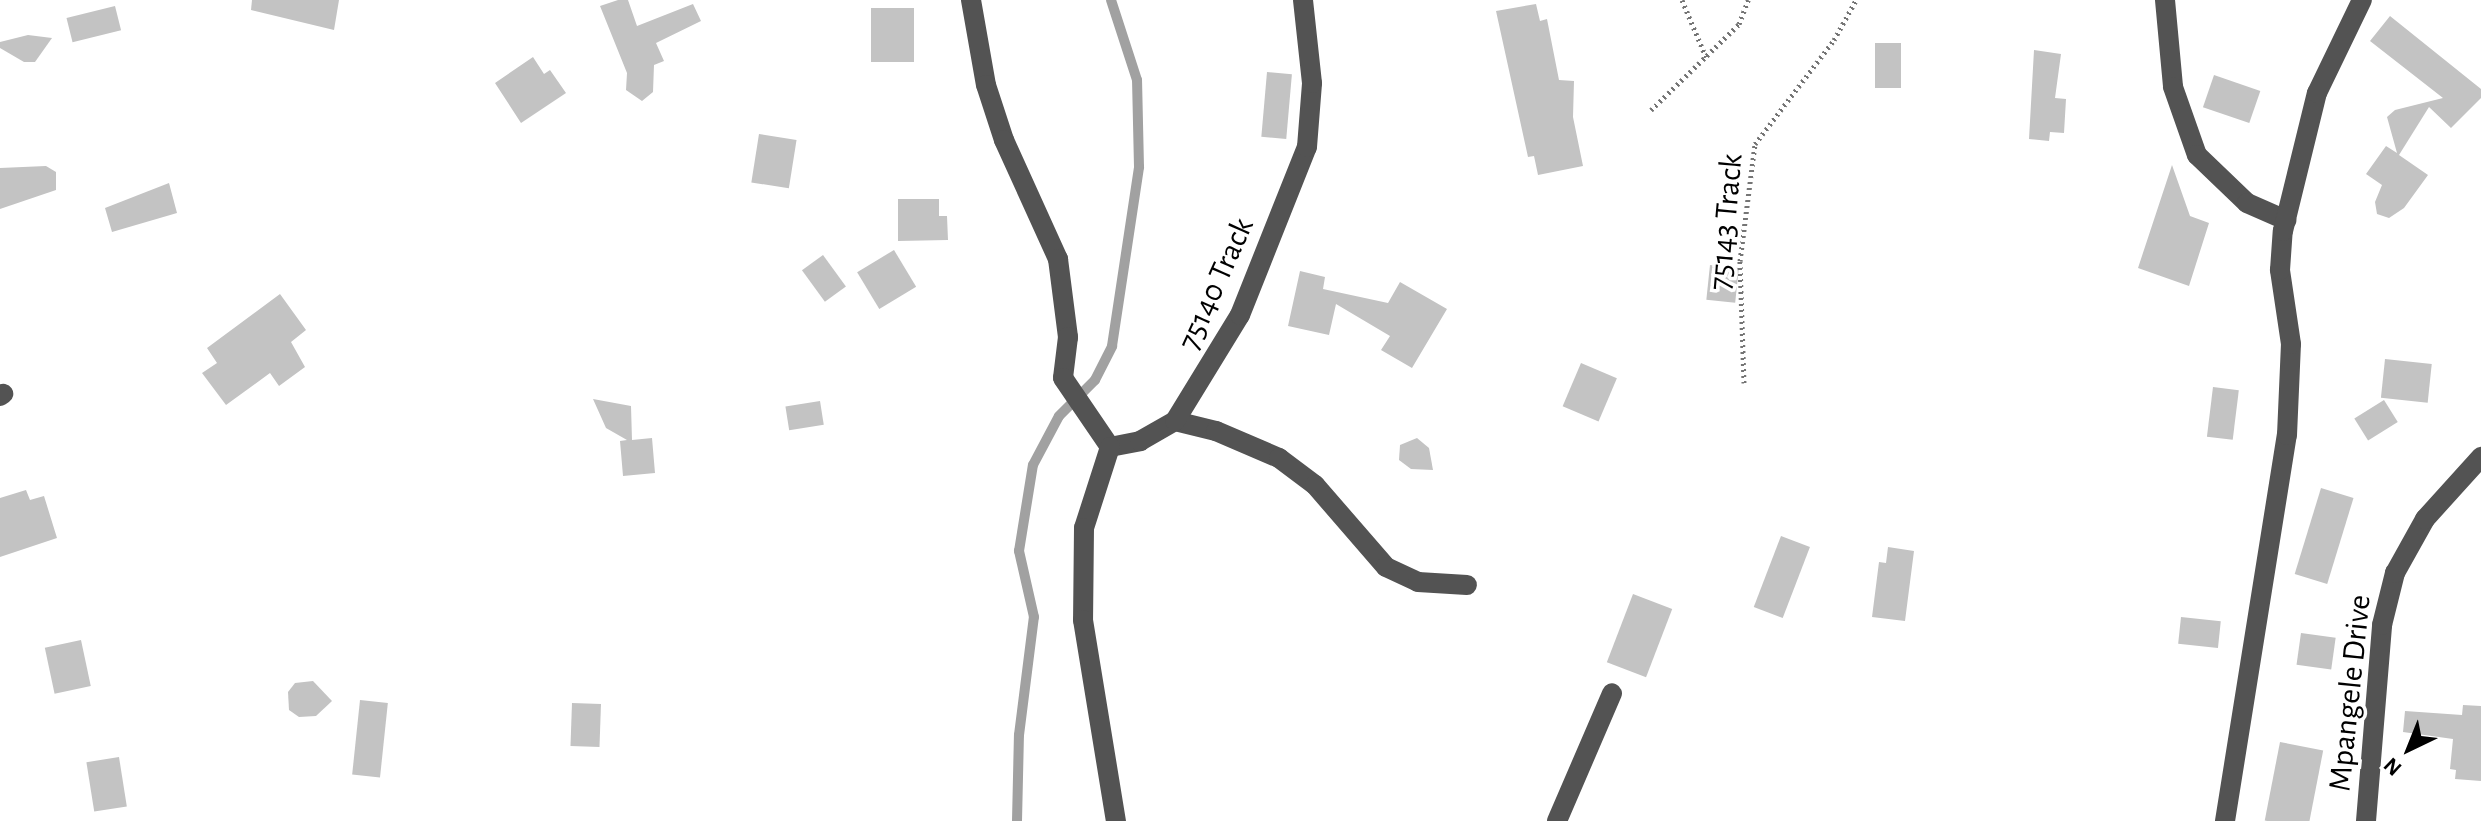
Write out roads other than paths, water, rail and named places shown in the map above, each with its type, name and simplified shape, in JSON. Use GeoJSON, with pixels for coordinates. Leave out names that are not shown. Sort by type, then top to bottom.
{"type":"FeatureCollection","features":[{"type":"Feature","properties":{"kind":"street"},"geometry":{"type":"LineString","coordinates":[[971,0],[995,113],[1058,259],[1068,337],[1063,378],[1110,447],[1084,528],[1083,620],[1116,821]]}},
{"type":"Feature","properties":{"kind":"street","name":"75140 Track"},"geometry":{"type":"LineString","coordinates":[[1110,447],[1140,441],[1175,421],[1240,315],[1307,147],[1312,83],[1303,0]]}},
{"type":"Feature","properties":{"kind":"street"},"geometry":{"type":"LineString","coordinates":[[2165,0],[2173,87],[2197,155],[2247,203],[2286,220]]}},
{"type":"Feature","properties":{"kind":"street"},"geometry":{"type":"LineString","coordinates":[[2225,821],[2287,435],[2291,344],[2280,270],[2286,220],[2317,93],[2362,0]]}},
{"type":"Feature","properties":{"kind":"street"},"geometry":{"type":"LineString","coordinates":[[1175,421],[1216,431],[1279,458],[1315,485],[1386,567],[1418,582],[1467,585]]}},
{"type":"Feature","properties":{"kind":"street","name":"Mpangele Drive"},"geometry":{"type":"LineString","coordinates":[[2366,821],[2382,625],[2395,573],[2425,519],[2481,457]]}},
{"type":"Feature","properties":{"kind":"street"},"geometry":{"type":"LineString","coordinates":[[1557,821],[1612,693]]}},
{"type":"Feature","properties":{"kind":"waterway"},"geometry":{"type":"LineString","coordinates":[[1017,821],[1019,735],[1034,617],[1019,551],[1033,465],[1059,416],[1095,380],[1112,346],[1139,167],[1137,80],[1111,0]]}}]}
